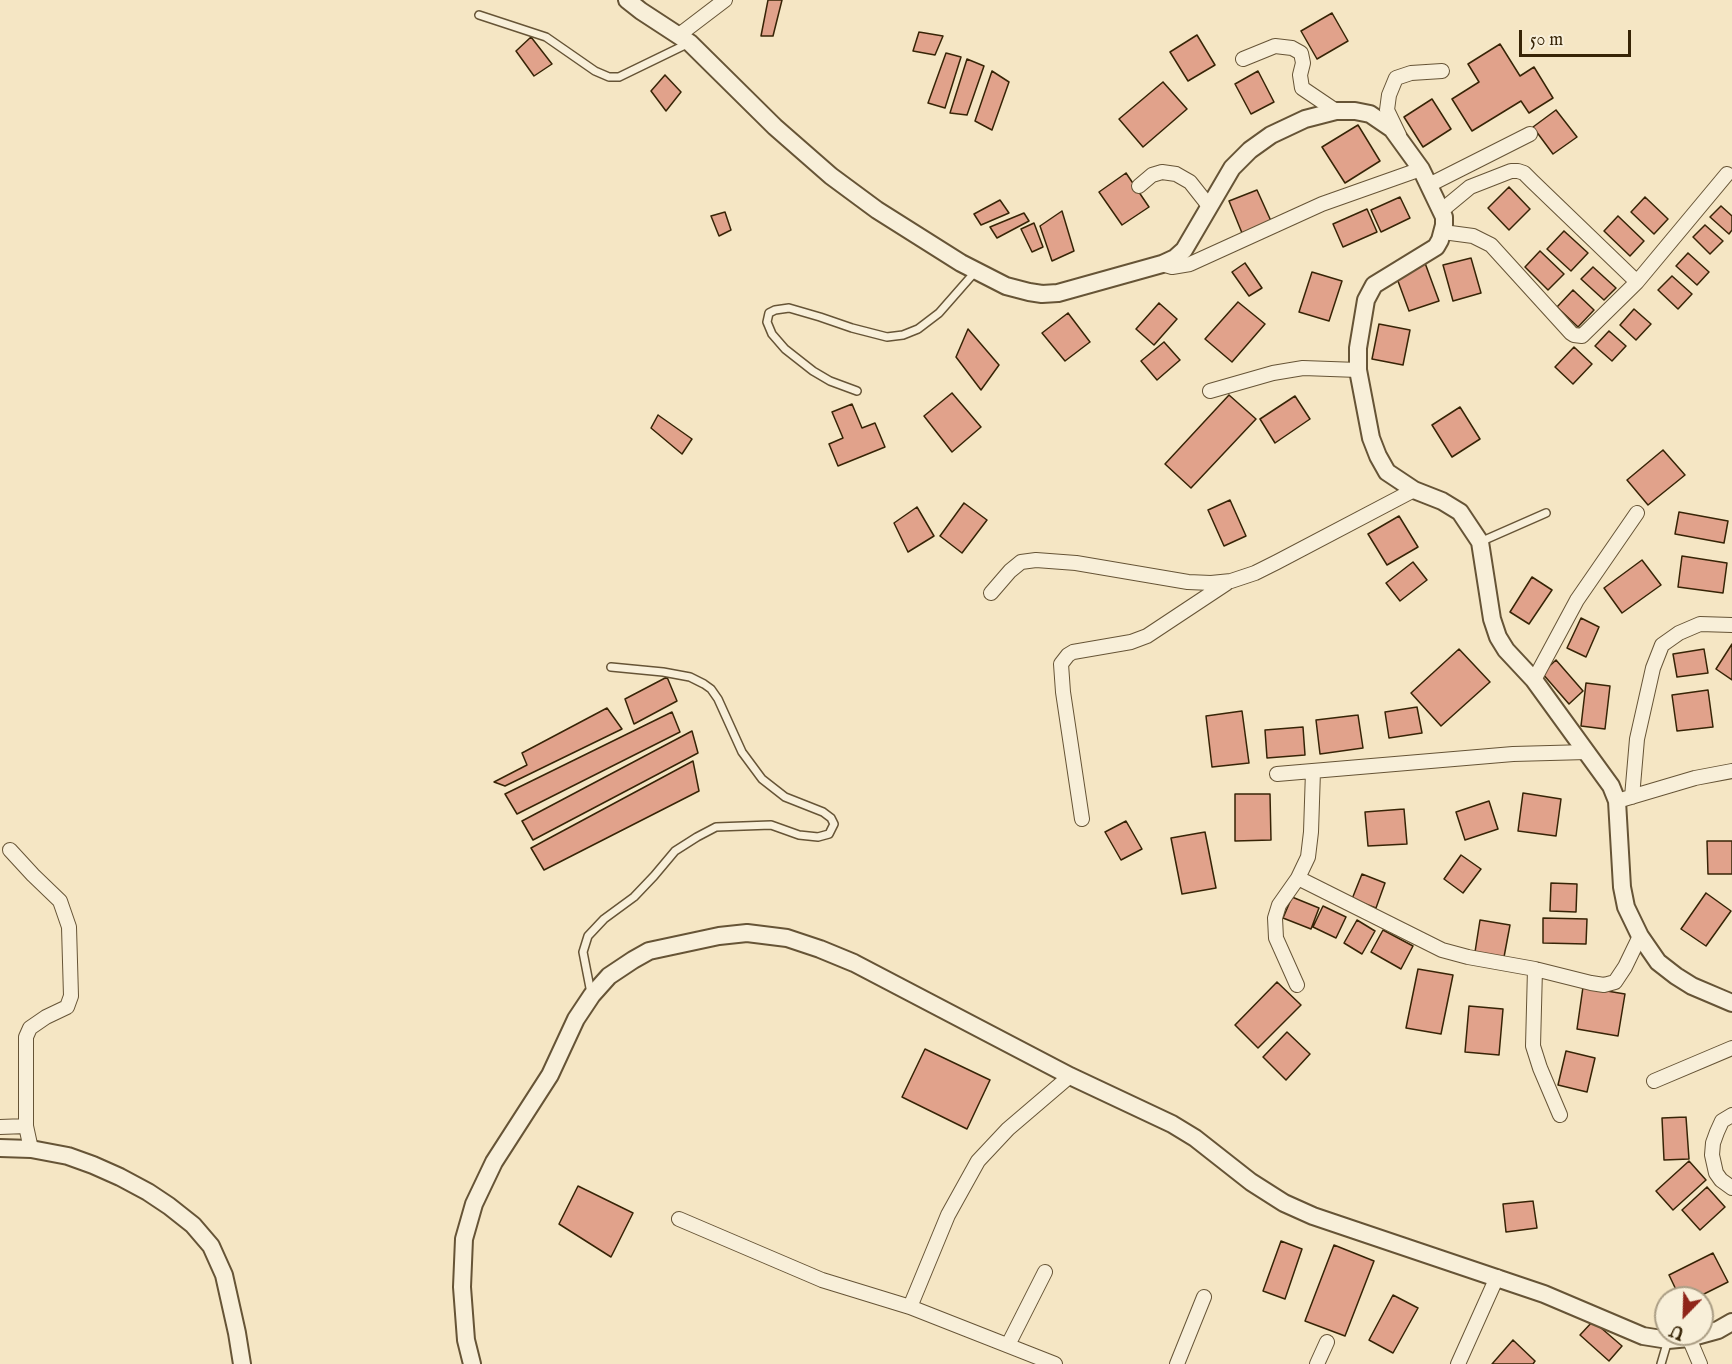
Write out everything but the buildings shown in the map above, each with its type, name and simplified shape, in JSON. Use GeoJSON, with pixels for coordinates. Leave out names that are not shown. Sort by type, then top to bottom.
{"type":"FeatureCollection","features":[{"type":"Feature","properties":{"kind":"street"},"geometry":{"type":"LineString","coordinates":[[627,0],[690,43]]}},
{"type":"Feature","properties":{"kind":"street"},"geometry":{"type":"LineString","coordinates":[[726,0],[679,35],[690,43],[775,127],[831,176],[877,210],[961,263],[1006,286],[1042,294],[1058,293],[1162,264],[1181,254],[1232,168],[1250,150],[1271,135],[1305,119],[1336,111],[1370,114],[1392,129],[1421,169],[1444,217],[1444,225],[1436,247],[1374,285],[1366,300],[1358,348],[1358,370],[1371,438],[1388,472],[1414,490],[1442,501],[1460,512],[1480,542],[1492,619],[1498,638],[1534,680],[1611,786],[1624,799]]}},
{"type":"Feature","properties":{"kind":"street"},"geometry":{"type":"LineString","coordinates":[[1243,59],[1275,46],[1292,48],[1301,53],[1302,88],[1336,111]]}},
{"type":"Feature","properties":{"kind":"street"},"geometry":{"type":"LineString","coordinates":[[1406,147],[1387,110],[1389,95],[1396,78],[1411,73],[1442,71]]}},
{"type":"Feature","properties":{"kind":"street"},"geometry":{"type":"LineString","coordinates":[[1429,185],[1530,134]]}},
{"type":"Feature","properties":{"kind":"street"},"geometry":{"type":"LineString","coordinates":[[1162,264],[1173,267],[1190,264],[1322,204],[1421,169]]}},
{"type":"Feature","properties":{"kind":"street"},"geometry":{"type":"LineString","coordinates":[[1441,211],[1470,187],[1511,171],[1524,173],[1637,282]]}},
{"type":"Feature","properties":{"kind":"street"},"geometry":{"type":"LineString","coordinates":[[1139,186],[1152,175],[1162,172],[1176,174],[1190,182],[1209,206]]}},
{"type":"Feature","properties":{"kind":"street"},"geometry":{"type":"LineString","coordinates":[[1443,232],[1473,236],[1491,245],[1574,335],[1579,336],[1585,334],[1637,282],[1727,174]]}},
{"type":"Feature","properties":{"kind":"street"},"geometry":{"type":"LineString","coordinates":[[1210,391],[1273,373],[1303,368],[1358,370]]}},
{"type":"Feature","properties":{"kind":"street"},"geometry":{"type":"LineString","coordinates":[[991,593],[1021,562],[1036,560],[1076,563],[1188,582],[1211,583],[1231,580],[1255,573],[1414,490]]}},
{"type":"Feature","properties":{"kind":"street"},"geometry":{"type":"LineString","coordinates":[[1534,680],[1577,600],[1637,513]]}},
{"type":"Feature","properties":{"kind":"street"},"geometry":{"type":"LineString","coordinates":[[1082,819],[1061,664],[1073,652],[1131,642],[1147,636],[1231,580]]}},
{"type":"Feature","properties":{"kind":"street"},"geometry":{"type":"LineString","coordinates":[[1732,625],[1700,624],[1679,633],[1662,645],[1653,668],[1624,799],[1622,887],[1626,907],[1640,936],[1658,962],[1676,976],[1732,1003]]}},
{"type":"Feature","properties":{"kind":"street"},"geometry":{"type":"LineString","coordinates":[[1277,774],[1513,754],[1587,752]]}},
{"type":"Feature","properties":{"kind":"street"},"geometry":{"type":"LineString","coordinates":[[1297,985],[1276,938],[1275,918],[1279,905],[1298,878],[1308,858],[1313,771]]}},
{"type":"Feature","properties":{"kind":"street"},"geometry":{"type":"LineString","coordinates":[[1624,799],[1695,778],[1732,771]]}},
{"type":"Feature","properties":{"kind":"street"},"geometry":{"type":"LineString","coordinates":[[10,850],[60,901],[69,927],[71,996],[67,1007],[30,1028],[26,1037],[26,1126],[31,1149]]}},
{"type":"Feature","properties":{"kind":"street"},"geometry":{"type":"LineString","coordinates":[[1298,878],[1442,950],[1591,983],[1604,985],[1615,981],[1625,967],[1640,936]]}},
{"type":"Feature","properties":{"kind":"street"},"geometry":{"type":"LineString","coordinates":[[472,1364],[466,1340],[462,1287],[464,1239],[474,1204],[494,1162],[550,1075],[576,1018],[609,976],[649,951],[719,936],[747,933],[787,938],[854,963],[1070,1076],[1172,1124],[1195,1138],[1251,1182],[1284,1203],[1324,1220],[1544,1294],[1643,1336],[1654,1338]]}},
{"type":"Feature","properties":{"kind":"street"},"geometry":{"type":"LineString","coordinates":[[1535,969],[1533,1046],[1560,1115]]}},
{"type":"Feature","properties":{"kind":"street"},"geometry":{"type":"LineString","coordinates":[[1654,1081],[1732,1048]]}},
{"type":"Feature","properties":{"kind":"street"},"geometry":{"type":"LineString","coordinates":[[910,1307],[948,1215],[978,1161],[1008,1129],[1070,1076]]}},
{"type":"Feature","properties":{"kind":"street"},"geometry":{"type":"LineString","coordinates":[[1732,1115],[1722,1121],[1716,1132],[1712,1155],[1720,1180],[1732,1188]]}},
{"type":"Feature","properties":{"kind":"street"},"geometry":{"type":"LineString","coordinates":[[0,1127],[26,1126]]}},
{"type":"Feature","properties":{"kind":"street"},"geometry":{"type":"LineString","coordinates":[[0,1148],[31,1149],[68,1156],[120,1177],[162,1202],[193,1226],[211,1246],[224,1275],[242,1364]]}},
{"type":"Feature","properties":{"kind":"street"},"geometry":{"type":"LineString","coordinates":[[679,1219],[822,1280],[910,1307],[1055,1364]]}},
{"type":"Feature","properties":{"kind":"street"},"geometry":{"type":"LineString","coordinates":[[1008,1345],[1045,1272]]}},
{"type":"Feature","properties":{"kind":"street"},"geometry":{"type":"LineString","coordinates":[[1458,1364],[1497,1277]]}},
{"type":"Feature","properties":{"kind":"street"},"geometry":{"type":"LineString","coordinates":[[1177,1364],[1204,1297]]}},
{"type":"Feature","properties":{"kind":"street"},"geometry":{"type":"LineString","coordinates":[[1714,1331],[1732,1322]]}},
{"type":"Feature","properties":{"kind":"street"},"geometry":{"type":"LineString","coordinates":[[1317,1364],[1327,1342]]}},
{"type":"Feature","properties":{"kind":"street"},"geometry":{"type":"LineString","coordinates":[[1692,1346],[1700,1364]]}},
{"type":"Feature","properties":{"kind":"lane"},"geometry":{"type":"LineString","coordinates":[[479,15],[546,37],[595,71],[609,77],[619,77],[690,43]]}},
{"type":"Feature","properties":{"kind":"lane"},"geometry":{"type":"LineString","coordinates":[[857,391],[830,381],[785,349],[772,334],[766,322],[769,313],[789,308],[887,337],[903,335],[918,329],[939,313],[977,270]]}},
{"type":"Feature","properties":{"kind":"lane"},"geometry":{"type":"LineString","coordinates":[[1480,542],[1546,513]]}},
{"type":"Feature","properties":{"kind":"lane"},"geometry":{"type":"LineString","coordinates":[[592,995],[583,952],[588,936],[604,919],[634,897],[675,851],[716,827],[771,825],[799,835],[818,837],[829,834],[834,824],[831,818],[823,812],[785,797],[762,779],[742,752],[718,699],[704,684],[681,675],[610,667]]}},
{"type":"Feature","properties":{"kind":"lane"},"geometry":{"type":"LineString","coordinates":[[1661,1364],[1666,1346]]}}]}
